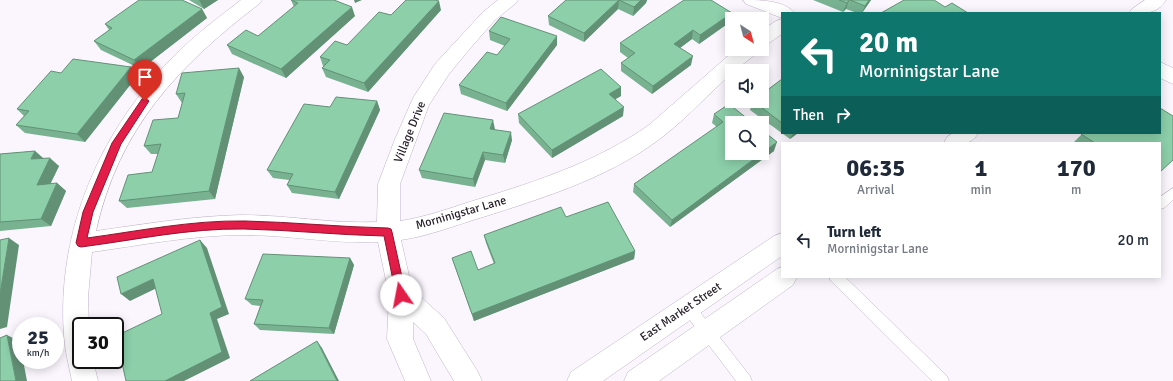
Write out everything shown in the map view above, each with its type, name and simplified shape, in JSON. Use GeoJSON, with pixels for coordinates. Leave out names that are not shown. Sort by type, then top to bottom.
{"type":"FeatureCollection","features":[{"type":"Feature","properties":{"kind":"street"},"geometry":{"type":"LineString","coordinates":[[85,381],[78,348],[76,319],[77,274],[81,243],[88,212],[117,143],[138,111],[168,73],[216,27],[253,0]]}},
{"type":"Feature","properties":{"kind":"street","name":"Village Drive"},"geometry":{"type":"LineString","coordinates":[[418,381],[400,339],[401,295],[388,232],[390,184],[405,139],[420,103],[442,70],[466,41],[489,16],[509,0]]}},
{"type":"Feature","properties":{"kind":"street"},"geometry":{"type":"LineString","coordinates":[[752,0],[782,12]]}},
{"type":"Feature","properties":{"kind":"street"},"geometry":{"type":"LineString","coordinates":[[1139,12],[1156,0]]}},
{"type":"Feature","properties":{"kind":"street"},"geometry":{"type":"LineString","coordinates":[[769,34],[781,26]]}},
{"type":"Feature","properties":{"kind":"street","name":"Morninigstar Lane"},"geometry":{"type":"LineString","coordinates":[[81,243],[193,228],[244,225],[337,231],[388,232],[424,226],[514,198],[607,160],[641,141],[667,122],[715,77],[740,56]]}},
{"type":"Feature","properties":{"kind":"street"},"geometry":{"type":"LineString","coordinates":[[1161,70],[1173,77]]}},
{"type":"Feature","properties":{"kind":"street"},"geometry":{"type":"LineString","coordinates":[[955,142],[967,134]]}},
{"type":"Feature","properties":{"kind":"street","name":"East Market Street"},"geometry":{"type":"LineString","coordinates":[[580,381],[781,245]]}},
{"type":"Feature","properties":{"kind":"street"},"geometry":{"type":"LineString","coordinates":[[637,381],[784,278]]}},
{"type":"Feature","properties":{"kind":"street"},"geometry":{"type":"LineString","coordinates":[[401,295],[435,326],[469,381]]}},
{"type":"Feature","properties":{"kind":"lane"},"geometry":{"type":"LineString","coordinates":[[1161,203],[1173,193]]}},
{"type":"Feature","properties":{"kind":"lane"},"geometry":{"type":"LineString","coordinates":[[837,278],[942,381]]}},
{"type":"Feature","properties":{"kind":"lane"},"geometry":{"type":"LineString","coordinates":[[688,307],[745,381]]}},
{"type":"Feature","properties":{"kind":"building"},"geometry":{"type":"Polygon","coordinates":[[[139,0],[182,0],[202,9],[134,60],[94,41],[112,28],[105,24],[139,0]]]}},
{"type":"Feature","properties":{"kind":"building"},"geometry":{"type":"Polygon","coordinates":[[[291,0],[334,0],[352,7],[281,69],[227,45],[246,30],[258,36],[298,3],[291,0]]]}},
{"type":"Feature","properties":{"kind":"building"},"geometry":{"type":"Polygon","coordinates":[[[406,0],[439,1],[364,83],[322,68],[330,60],[320,57],[335,41],[347,45],[379,12],[391,15],[406,0]]]}},
{"type":"Feature","properties":{"kind":"building"},"geometry":{"type":"Polygon","coordinates":[[[566,0],[619,0],[584,33],[548,16],[566,0]]]}},
{"type":"Feature","properties":{"kind":"building"},"geometry":{"type":"Polygon","coordinates":[[[619,0],[641,0],[634,7],[619,0]]]}},
{"type":"Feature","properties":{"kind":"building"},"geometry":{"type":"Polygon","coordinates":[[[684,0],[711,0],[730,12],[725,12],[725,18],[700,35],[693,30],[674,44],[693,56],[653,86],[621,63],[635,53],[620,43],[684,0]]]}},
{"type":"Feature","properties":{"kind":"building"},"geometry":{"type":"Polygon","coordinates":[[[839,0],[849,0],[847,3],[839,0]]]}},
{"type":"Feature","properties":{"kind":"building"},"geometry":{"type":"Polygon","coordinates":[[[850,0],[869,0],[865,6],[850,0]]]}},
{"type":"Feature","properties":{"kind":"building"},"geometry":{"type":"Polygon","coordinates":[[[904,0],[934,0],[945,7],[952,3],[966,12],[883,12],[904,0]]]}},
{"type":"Feature","properties":{"kind":"building"},"geometry":{"type":"Polygon","coordinates":[[[501,17],[557,36],[506,103],[459,85],[487,52],[497,55],[510,39],[489,31],[501,17]]]}},
{"type":"Feature","properties":{"kind":"building"},"geometry":{"type":"Polygon","coordinates":[[[73,59],[131,67],[77,134],[16,125],[29,111],[17,109],[51,71],[61,73],[73,59]]]}},
{"type":"Feature","properties":{"kind":"building"},"geometry":{"type":"Polygon","coordinates":[[[239,68],[209,191],[119,201],[128,175],[152,172],[161,144],[144,146],[153,120],[178,118],[185,93],[176,94],[182,73],[239,68]]]}},
{"type":"Feature","properties":{"kind":"building"},"geometry":{"type":"Polygon","coordinates":[[[601,69],[621,87],[609,94],[624,107],[552,150],[518,114],[601,69]]]}},
{"type":"Feature","properties":{"kind":"building"},"geometry":{"type":"Polygon","coordinates":[[[781,80],[781,122],[762,108],[769,108],[769,89],[781,80]]]}},
{"type":"Feature","properties":{"kind":"building"},"geometry":{"type":"Polygon","coordinates":[[[336,97],[377,101],[335,192],[287,185],[293,174],[267,170],[304,104],[330,107],[336,97]]]}},
{"type":"Feature","properties":{"kind":"building"},"geometry":{"type":"Polygon","coordinates":[[[725,107],[725,108],[734,108],[744,116],[725,116],[725,160],[753,160],[672,220],[634,184],[723,122],[714,114],[725,107]]]}},
{"type":"Feature","properties":{"kind":"building"},"geometry":{"type":"Polygon","coordinates":[[[1161,109],[1173,116],[1173,160],[1161,171],[1161,142],[1093,142],[1081,134],[1161,134],[1161,109]]]}},
{"type":"Feature","properties":{"kind":"building"},"geometry":{"type":"Polygon","coordinates":[[[444,113],[493,120],[490,129],[511,132],[503,155],[483,152],[473,179],[419,170],[444,113]]]}},
{"type":"Feature","properties":{"kind":"building"},"geometry":{"type":"Polygon","coordinates":[[[769,136],[777,142],[769,148],[769,136]]]}},
{"type":"Feature","properties":{"kind":"building"},"geometry":{"type":"Polygon","coordinates":[[[35,151],[31,159],[50,158],[37,185],[57,183],[41,219],[0,222],[0,154],[35,151]]]}},
{"type":"Feature","properties":{"kind":"building"},"geometry":{"type":"Polygon","coordinates":[[[608,202],[635,251],[472,314],[452,258],[471,251],[478,270],[495,263],[484,235],[561,207],[566,217],[608,202]]]}},
{"type":"Feature","properties":{"kind":"building"},"geometry":{"type":"Polygon","coordinates":[[[9,238],[0,294],[0,240],[9,238]]]}},
{"type":"Feature","properties":{"kind":"building"},"geometry":{"type":"Polygon","coordinates":[[[200,240],[222,307],[210,313],[222,352],[165,381],[126,381],[123,369],[124,332],[162,314],[153,279],[121,294],[117,277],[200,240]]]}},
{"type":"Feature","properties":{"kind":"building"},"geometry":{"type":"Polygon","coordinates":[[[263,254],[350,258],[329,328],[254,324],[263,300],[245,299],[263,254]]]}},
{"type":"Feature","properties":{"kind":"building"},"geometry":{"type":"Polygon","coordinates":[[[7,335],[12,361],[12,369],[14,369],[16,381],[0,381],[0,338],[7,335]]]}},
{"type":"Feature","properties":{"kind":"building"},"geometry":{"type":"Polygon","coordinates":[[[317,341],[337,381],[250,381],[317,341]]]}},
{"type":"Feature","properties":{"kind":"route"},"geometry":{"type":"LineString","coordinates":[[145,101],[117,143],[88,212],[81,243],[193,228],[244,225],[337,231],[388,232],[401,295]]}}]}
